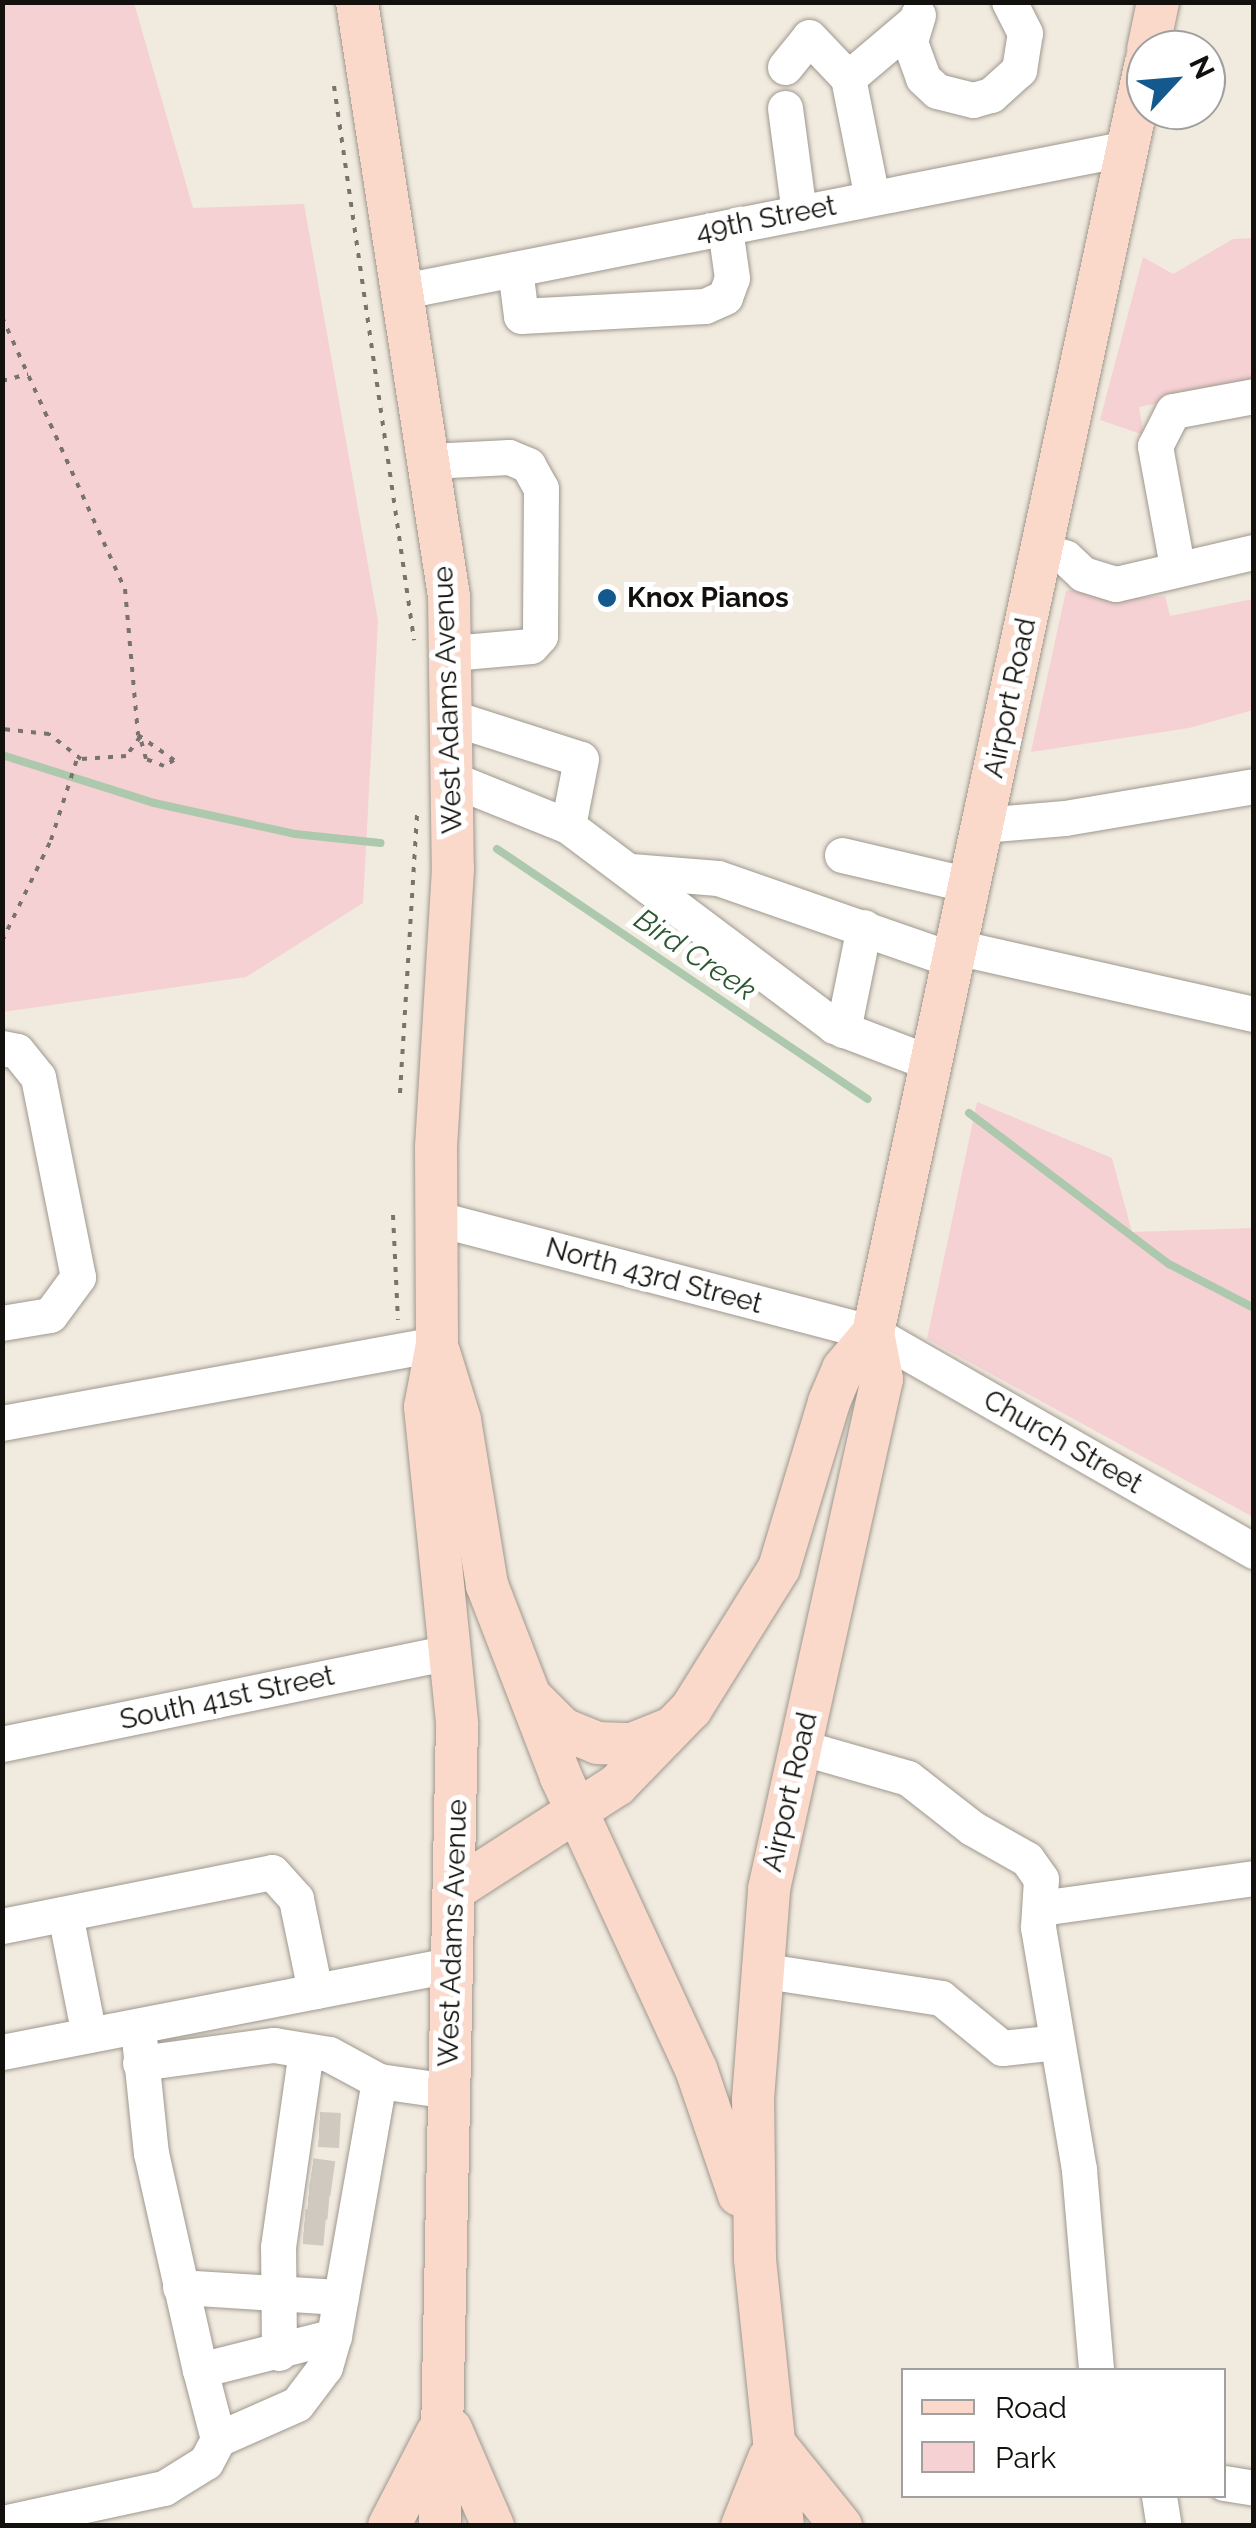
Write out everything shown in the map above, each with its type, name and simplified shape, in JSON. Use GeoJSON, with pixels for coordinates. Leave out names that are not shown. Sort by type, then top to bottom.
{"type":"FeatureCollection","features":[{"type":"Feature","properties":{"kind":"main road","name":"West Adams Avenue"},"geometry":{"type":"LineString","coordinates":[[357,2],[450,596],[433,655],[453,718],[454,780],[435,1218],[437,1344],[425,1407],[426,1457],[452,1652],[454,1890],[446,2414],[440,2526]]}},
{"type":"Feature","properties":{"kind":"main road"},"geometry":{"type":"LineString","coordinates":[[1152,30],[1158,2]]}},
{"type":"Feature","properties":{"kind":"main road","name":"Airport Road"},"geometry":{"type":"LineString","coordinates":[[783,2526],[755,2258],[759,1970],[769,1889],[882,1379],[873,1333],[982,825],[1054,554],[1132,130]]}},
{"type":"Feature","properties":{"kind":"main road","name":"Airport Road"},"geometry":{"type":"LineString","coordinates":[[454,1890],[579,1814],[676,1725],[728,1658],[780,1568],[843,1369],[873,1333]]}},
{"type":"Feature","properties":{"kind":"main road","name":"West Adams Avenue"},"geometry":{"type":"LineString","coordinates":[[437,1344],[460,1420],[487,1585],[579,1814]]}},
{"type":"Feature","properties":{"kind":"main road"},"geometry":{"type":"LineString","coordinates":[[527,1688],[548,1718],[597,1743],[648,1740],[676,1725]]}},
{"type":"Feature","properties":{"kind":"main road","name":"Airport Road"},"geometry":{"type":"LineString","coordinates":[[579,1814],[696,2070],[755,2258]]}},
{"type":"Feature","properties":{"kind":"main road"},"geometry":{"type":"LineString","coordinates":[[389,2526],[446,2414]]}},
{"type":"Feature","properties":{"kind":"main road"},"geometry":{"type":"LineString","coordinates":[[446,2414],[493,2526]]}},
{"type":"Feature","properties":{"kind":"main road"},"geometry":{"type":"LineString","coordinates":[[742,2526],[774,2442]]}},
{"type":"Feature","properties":{"kind":"main road"},"geometry":{"type":"LineString","coordinates":[[774,2442],[841,2526]]}},
{"type":"Feature","properties":{"kind":"street"},"geometry":{"type":"LineString","coordinates":[[848,78],[916,19],[910,42],[923,78],[936,91],[973,100],[1007,85],[1018,70],[1025,33],[1009,2]]}},
{"type":"Feature","properties":{"kind":"street"},"geometry":{"type":"LineString","coordinates":[[785,67],[809,37],[848,78],[872,198]]}},
{"type":"Feature","properties":{"kind":"street"},"geometry":{"type":"LineString","coordinates":[[785,108],[799,213]]}},
{"type":"Feature","properties":{"kind":"street","name":"49th Street"},"geometry":{"type":"LineString","coordinates":[[403,291],[1128,148]]}},
{"type":"Feature","properties":{"kind":"street"},"geometry":{"type":"LineString","coordinates":[[514,269],[522,316],[706,306],[724,297],[732,278],[725,228]]}},
{"type":"Feature","properties":{"kind":"street"},"geometry":{"type":"LineString","coordinates":[[1177,566],[1155,446],[1173,412],[1254,396]]}},
{"type":"Feature","properties":{"kind":"street"},"geometry":{"type":"LineString","coordinates":[[429,461],[509,457],[528,465],[540,488],[540,636],[532,646],[433,655]]}},
{"type":"Feature","properties":{"kind":"street"},"geometry":{"type":"LineString","coordinates":[[1054,554],[1083,574],[1116,584],[1159,578],[1177,566],[1254,552]]}},
{"type":"Feature","properties":{"kind":"street"},"geometry":{"type":"LineString","coordinates":[[453,718],[581,759],[568,826]]}},
{"type":"Feature","properties":{"kind":"street"},"geometry":{"type":"LineString","coordinates":[[454,780],[568,826],[843,1030],[931,1063]]}},
{"type":"Feature","properties":{"kind":"street"},"geometry":{"type":"LineString","coordinates":[[982,825],[1065,818],[1254,786]]}},
{"type":"Feature","properties":{"kind":"street"},"geometry":{"type":"LineString","coordinates":[[842,855],[970,885]]}},
{"type":"Feature","properties":{"kind":"street"},"geometry":{"type":"LineString","coordinates":[[631,871],[718,878],[955,953],[1254,1014]]}},
{"type":"Feature","properties":{"kind":"street"},"geometry":{"type":"LineString","coordinates":[[701,925],[718,878]]}},
{"type":"Feature","properties":{"kind":"street"},"geometry":{"type":"LineString","coordinates":[[843,1030],[864,927]]}},
{"type":"Feature","properties":{"kind":"street"},"geometry":{"type":"LineString","coordinates":[[2,1048],[17,1051],[38,1077],[78,1277],[50,1314],[2,1324]]}},
{"type":"Feature","properties":{"kind":"street","name":"North 43rd Street"},"geometry":{"type":"LineString","coordinates":[[435,1218],[873,1333]]}},
{"type":"Feature","properties":{"kind":"street","name":"Church Street"},"geometry":{"type":"LineString","coordinates":[[873,1333],[1254,1551]]}},
{"type":"Feature","properties":{"kind":"street"},"geometry":{"type":"LineString","coordinates":[[2,1423],[437,1344]]}},
{"type":"Feature","properties":{"kind":"street","name":"South 41st Street"},"geometry":{"type":"LineString","coordinates":[[2,1744],[452,1652]]}},
{"type":"Feature","properties":{"kind":"street"},"geometry":{"type":"LineString","coordinates":[[800,1747],[908,1778],[972,1828],[1027,1859],[1041,1879],[1039,1918],[1078,2170],[1096,2368]]}},
{"type":"Feature","properties":{"kind":"street"},"geometry":{"type":"LineString","coordinates":[[2,1926],[272,1872],[296,1899],[315,1991]]}},
{"type":"Feature","properties":{"kind":"street"},"geometry":{"type":"LineString","coordinates":[[1039,1918],[1254,1878]]}},
{"type":"Feature","properties":{"kind":"street"},"geometry":{"type":"LineString","coordinates":[[66,1914],[89,2035]]}},
{"type":"Feature","properties":{"kind":"street"},"geometry":{"type":"LineString","coordinates":[[2,2052],[450,1965]]}},
{"type":"Feature","properties":{"kind":"street"},"geometry":{"type":"LineString","coordinates":[[759,1970],[941,1998],[1002,2048],[1057,2042]]}},
{"type":"Feature","properties":{"kind":"street"},"geometry":{"type":"LineString","coordinates":[[138,2028],[140,2063],[180,2287],[218,2440]]}},
{"type":"Feature","properties":{"kind":"street"},"geometry":{"type":"LineString","coordinates":[[140,2063],[274,2045],[329,2054],[379,2082],[449,2091]]}},
{"type":"Feature","properties":{"kind":"street"},"geometry":{"type":"LineString","coordinates":[[2,2523],[164,2488],[206,2462],[218,2440],[297,2404],[326,2368],[341,2297],[321,2189],[306,2051]]}},
{"type":"Feature","properties":{"kind":"street"},"geometry":{"type":"LineString","coordinates":[[279,2353],[274,2292],[321,2189],[379,2082]]}},
{"type":"Feature","properties":{"kind":"street"},"geometry":{"type":"LineString","coordinates":[[180,2287],[341,2297]]}},
{"type":"Feature","properties":{"kind":"street"},"geometry":{"type":"LineString","coordinates":[[200,2370],[334,2336]]}},
{"type":"Feature","properties":{"kind":"street"},"geometry":{"type":"LineString","coordinates":[[1226,2483],[1254,2488]]}},
{"type":"Feature","properties":{"kind":"street"},"geometry":{"type":"LineString","coordinates":[[1159,2498],[1164,2526]]}},
{"type":"Feature","properties":{"kind":"path"},"geometry":{"type":"LineString","coordinates":[[334,82],[410,576],[433,655]]}},
{"type":"Feature","properties":{"kind":"path"},"geometry":{"type":"LineString","coordinates":[[2,317],[131,609],[130,703],[138,734],[174,760],[164,766],[146,760],[140,738],[126,756],[77,758],[49,734],[2,729]]}},
{"type":"Feature","properties":{"kind":"path"},"geometry":{"type":"LineString","coordinates":[[2,381],[28,374]]}},
{"type":"Feature","properties":{"kind":"path"},"geometry":{"type":"LineString","coordinates":[[2,940],[64,798],[77,758]]}},
{"type":"Feature","properties":{"kind":"path"},"geometry":{"type":"LineString","coordinates":[[400,1093],[418,804]]}},
{"type":"Feature","properties":{"kind":"path"},"geometry":{"type":"LineString","coordinates":[[392,1215],[398,1322]]}},
{"type":"Feature","properties":{"kind":"green space"},"geometry":{"type":"Polygon","coordinates":[[[2,3],[134,3],[193,208],[304,204],[378,621],[363,903],[246,977],[3,1012],[2,3]]]}},
{"type":"Feature","properties":{"kind":"green space"},"geometry":{"type":"Polygon","coordinates":[[[1253,238],[1253,384],[1139,407],[1144,435],[1100,420],[1143,257],[1173,274],[1233,239],[1253,238]]]}},
{"type":"Feature","properties":{"kind":"green space"},"geometry":{"type":"Polygon","coordinates":[[[1077,589],[1117,599],[1165,596],[1170,616],[1253,599],[1253,710],[1189,728],[1031,752],[1066,591],[1077,589]]]}},
{"type":"Feature","properties":{"kind":"green space"},"geometry":{"type":"Polygon","coordinates":[[[977,1102],[1112,1158],[1132,1232],[1253,1228],[1253,1517],[927,1339],[977,1102]]]}},
{"type":"Feature","properties":{"kind":"waterway","name":"Bird Creek"},"geometry":{"type":"LineString","coordinates":[[2,755],[154,803],[295,834],[381,843]]}},
{"type":"Feature","properties":{"kind":"waterway","name":"Bird Creek"},"geometry":{"type":"LineString","coordinates":[[497,849],[868,1099]]}},
{"type":"Feature","properties":{"kind":"waterway","name":"Bird Creek"},"geometry":{"type":"LineString","coordinates":[[969,1113],[1169,1264],[1254,1308]]}},
{"type":"Feature","properties":{"kind":"tunnel"},"geometry":{"type":"LineString","coordinates":[[319,2129],[340,2130]]}},
{"type":"Feature","properties":{"kind":"tunnel"},"geometry":{"type":"LineString","coordinates":[[311,2175],[333,2178]]}},
{"type":"Feature","properties":{"kind":"tunnel"},"geometry":{"type":"LineString","coordinates":[[308,2200],[329,2202]]}},
{"type":"Feature","properties":{"kind":"tunnel"},"geometry":{"type":"LineString","coordinates":[[304,2226],[325,2228]]}},
{"type":"Feature","properties":{"kind":"place","name":"Knox Pianos"},"geometry":{"type":"Point","coordinates":[607,598]}}]}
